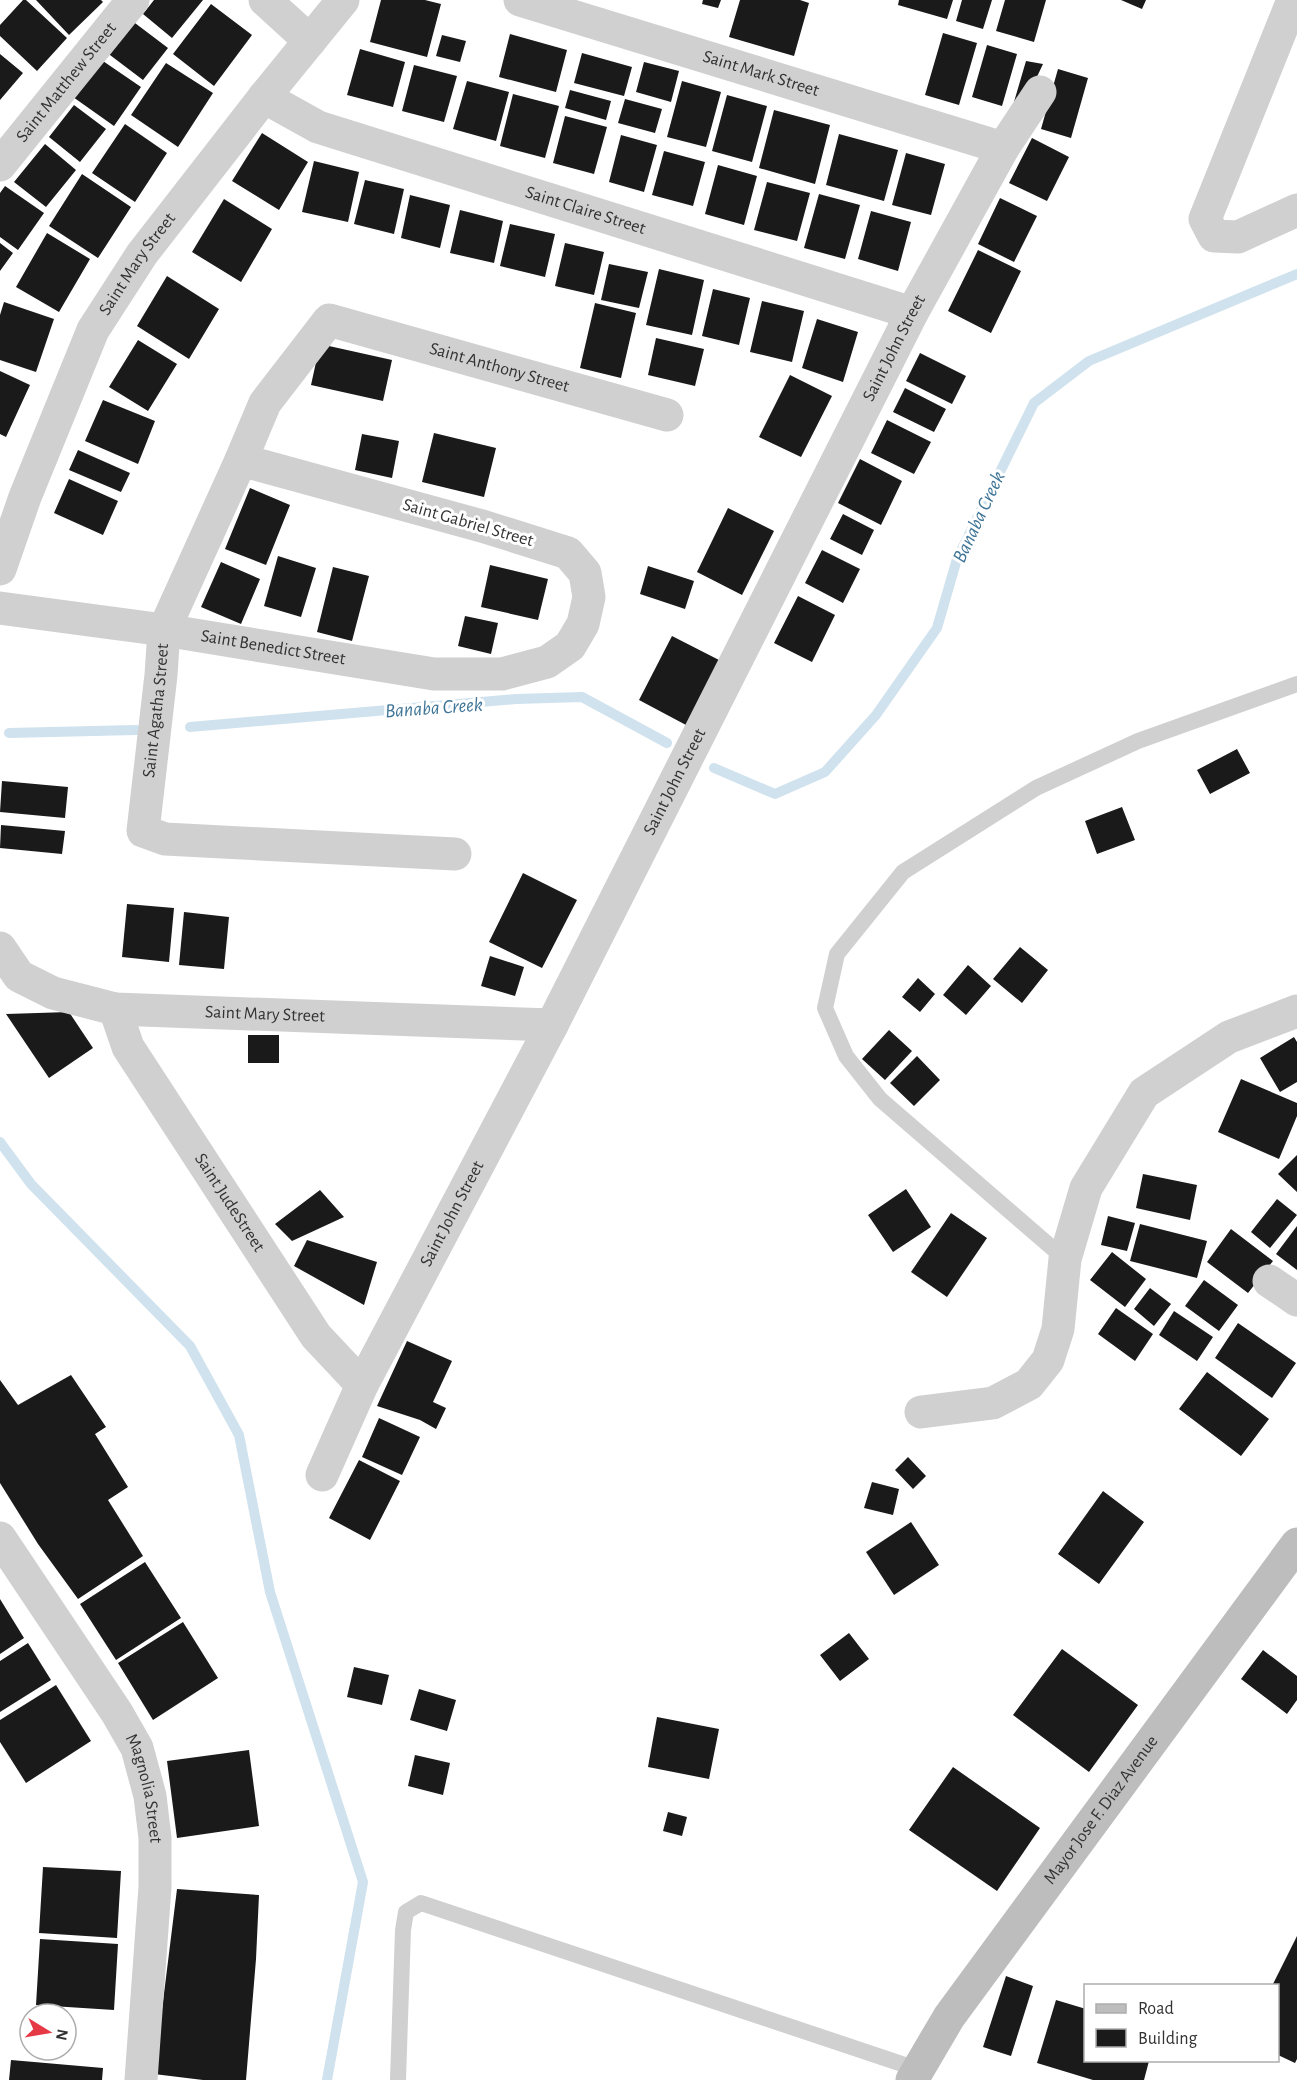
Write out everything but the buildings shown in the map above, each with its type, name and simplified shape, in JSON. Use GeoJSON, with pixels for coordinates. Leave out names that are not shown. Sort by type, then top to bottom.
{"type":"FeatureCollection","features":[{"type":"Feature","properties":{"kind":"main road","name":"Mayor Jose F. Diaz Avenue"},"geometry":{"type":"LineString","coordinates":[[916,2076],[949,2017],[1297,1544]]}},
{"type":"Feature","properties":{"kind":"street","name":"Saint Matthew Street"},"geometry":{"type":"LineString","coordinates":[[0,165],[132,0]]}},
{"type":"Feature","properties":{"kind":"street"},"geometry":{"type":"LineString","coordinates":[[265,0],[310,41]]}},
{"type":"Feature","properties":{"kind":"street","name":"Saint Mary Street"},"geometry":{"type":"LineString","coordinates":[[0,569],[25,497],[93,330],[142,254],[343,0]]}},
{"type":"Feature","properties":{"kind":"street","name":"Saint Mark Street"},"geometry":{"type":"LineString","coordinates":[[520,0],[1003,148]]}},
{"type":"Feature","properties":{"kind":"street"},"geometry":{"type":"LineString","coordinates":[[1293,0],[1206,219],[1214,236],[1238,237],[1297,210]]}},
{"type":"Feature","properties":{"kind":"street","name":"Saint John Street"},"geometry":{"type":"LineString","coordinates":[[322,1475],[362,1385],[552,1025],[912,313],[1003,148],[1040,92]]}},
{"type":"Feature","properties":{"kind":"street","name":"Saint Claire Street"},"geometry":{"type":"LineString","coordinates":[[264,97],[318,127],[912,313]]}},
{"type":"Feature","properties":{"kind":"street","name":"Saint Anthony Street"},"geometry":{"type":"LineString","coordinates":[[329,320],[667,415]]}},
{"type":"Feature","properties":{"kind":"street","name":"Saint Agatha Street"},"geometry":{"type":"LineString","coordinates":[[329,320],[265,403],[164,630],[143,831],[165,839],[455,854]]}},
{"type":"Feature","properties":{"kind":"street","name":"Saint Gabriel Street"},"geometry":{"type":"LineString","coordinates":[[241,460],[482,526],[568,553],[585,573],[589,597],[583,624],[570,646],[547,662]]}},
{"type":"Feature","properties":{"kind":"street","name":"Saint Benedict Street"},"geometry":{"type":"LineString","coordinates":[[0,608],[164,630],[434,674],[502,674],[547,662]]}},
{"type":"Feature","properties":{"kind":"street","name":"Saint Mary Street"},"geometry":{"type":"LineString","coordinates":[[0,948],[19,976],[53,993],[115,1009],[552,1025]]}},
{"type":"Feature","properties":{"kind":"street","name":"Saint JudeStreet"},"geometry":{"type":"LineString","coordinates":[[115,1009],[128,1047],[316,1336],[362,1385]]}},
{"type":"Feature","properties":{"kind":"street"},"geometry":{"type":"LineString","coordinates":[[921,1412],[993,1402],[1029,1384],[1048,1360],[1058,1329],[1065,1259],[1086,1188],[1144,1094],[1229,1037],[1297,1011]]}},
{"type":"Feature","properties":{"kind":"street"},"geometry":{"type":"LineString","coordinates":[[1269,1281],[1297,1300]]}},
{"type":"Feature","properties":{"kind":"street","name":"Magnolia Street"},"geometry":{"type":"LineString","coordinates":[[0,1538],[117,1713],[137,1748],[147,1786],[155,1838],[155,1887],[141,2080]]}},
{"type":"Feature","properties":{"kind":"lane"},"geometry":{"type":"LineString","coordinates":[[1065,1259],[880,1099],[846,1056],[825,1008],[837,954],[903,872],[1036,788],[1137,741],[1297,684]]}},
{"type":"Feature","properties":{"kind":"lane"},"geometry":{"type":"LineString","coordinates":[[398,2080],[403,1930],[406,1912],[422,1903],[916,2076]]}},
{"type":"Feature","properties":{"kind":"waterway","name":"Banaba Creek"},"geometry":{"type":"LineString","coordinates":[[714,768],[775,794],[825,772],[876,715],[937,628],[957,559],[1034,403],[1089,361],[1297,274]]}},
{"type":"Feature","properties":{"kind":"waterway","name":"Banaba Creek"},"geometry":{"type":"LineString","coordinates":[[190,727],[516,699],[582,697],[667,743]]}},
{"type":"Feature","properties":{"kind":"waterway","name":"Banaba Creek"},"geometry":{"type":"LineString","coordinates":[[9,733],[136,730]]}},
{"type":"Feature","properties":{"kind":"waterway"},"geometry":{"type":"LineString","coordinates":[[0,1142],[31,1184],[190,1346],[239,1435],[270,1592],[363,1882],[327,2080]]}}]}
